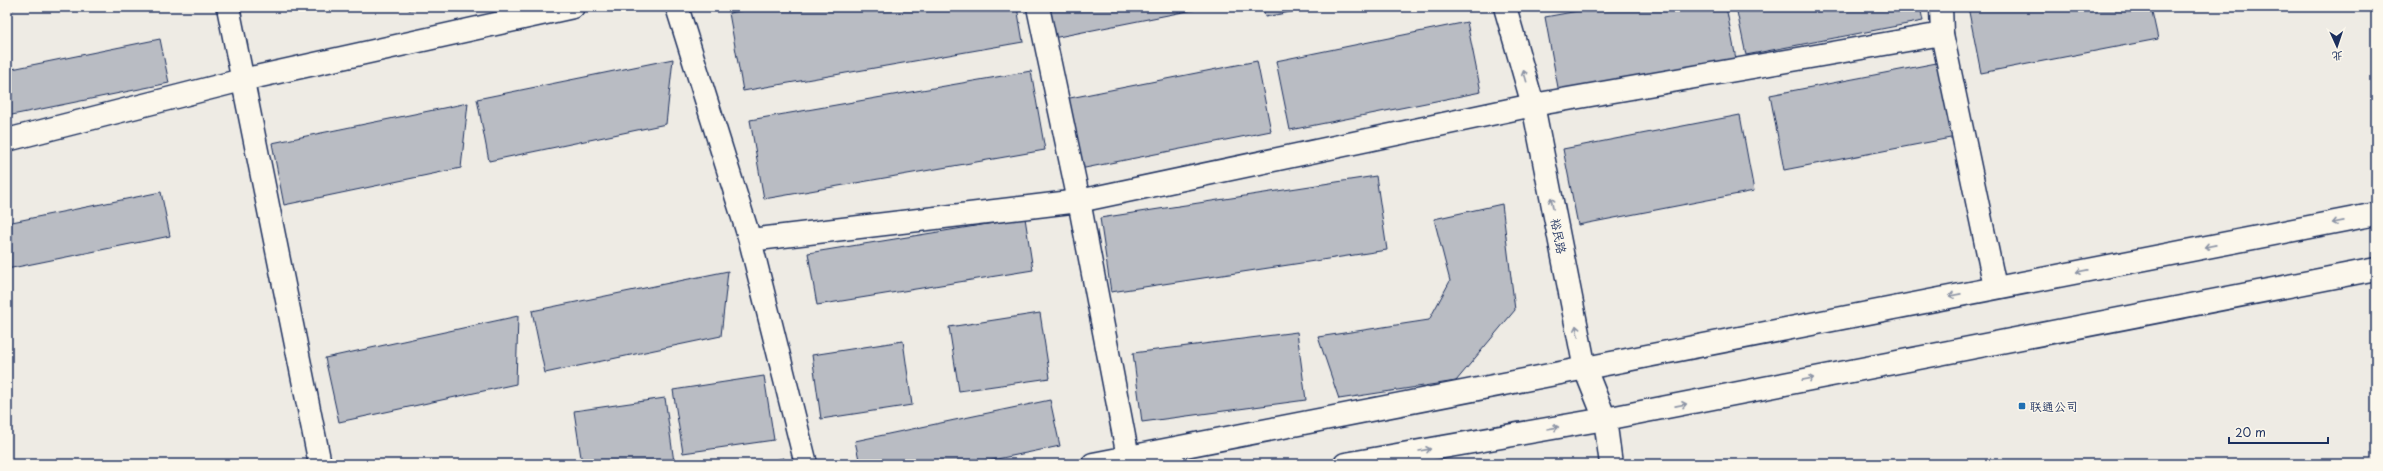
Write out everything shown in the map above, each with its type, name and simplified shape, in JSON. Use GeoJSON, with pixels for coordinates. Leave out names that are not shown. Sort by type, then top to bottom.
{"type":"FeatureCollection","features":[{"type":"Feature","properties":{"kind":"street"},"geometry":{"type":"LineString","coordinates":[[228,7],[320,464]]}},
{"type":"Feature","properties":{"kind":"street"},"geometry":{"type":"LineString","coordinates":[[7,140],[242,80],[573,7]]}},
{"type":"Feature","properties":{"kind":"street"},"geometry":{"type":"LineString","coordinates":[[677,7],[750,240],[806,464]]}},
{"type":"Feature","properties":{"kind":"street"},"geometry":{"type":"LineString","coordinates":[[1038,7],[1079,201],[1128,457]]}},
{"type":"Feature","properties":{"kind":"street","name":"裕民路"},"geometry":{"type":"LineString","coordinates":[[1505,7],[1533,105],[1585,369],[1605,419],[1611,464]]}},
{"type":"Feature","properties":{"kind":"street"},"geometry":{"type":"LineString","coordinates":[[1941,7],[1942,34],[1995,287]]}},
{"type":"Feature","properties":{"kind":"street"},"geometry":{"type":"LineString","coordinates":[[750,240],[1079,201],[1533,105],[1942,34]]}},
{"type":"Feature","properties":{"kind":"street"},"geometry":{"type":"LineString","coordinates":[[1093,464],[1585,369],[1995,287],[2376,214]]}},
{"type":"Feature","properties":{"kind":"street"},"geometry":{"type":"LineString","coordinates":[[1354,463],[1605,419],[2376,269]]}},
{"type":"Feature","properties":{"kind":"building"},"geometry":{"type":"Polygon","coordinates":[[[7,7],[24,7],[7,10],[7,7]]]}},
{"type":"Feature","properties":{"kind":"building"},"geometry":{"type":"Polygon","coordinates":[[[408,7],[433,7],[409,10],[408,7]]]}},
{"type":"Feature","properties":{"kind":"building"},"geometry":{"type":"Polygon","coordinates":[[[762,7],[1017,7],[1023,42],[743,91],[729,13],[762,7]]]}},
{"type":"Feature","properties":{"kind":"building"},"geometry":{"type":"Polygon","coordinates":[[[1047,7],[1208,7],[1053,38],[1047,7]]]}},
{"type":"Feature","properties":{"kind":"building"},"geometry":{"type":"Polygon","coordinates":[[[1263,7],[1316,7],[1265,17],[1263,7]]]}},
{"type":"Feature","properties":{"kind":"building"},"geometry":{"type":"Polygon","coordinates":[[[1600,7],[1726,7],[1736,59],[1559,93],[1545,17],[1600,7]]]}},
{"type":"Feature","properties":{"kind":"building"},"geometry":{"type":"Polygon","coordinates":[[[1736,7],[1920,7],[1923,21],[1746,55],[1736,7]]]}},
{"type":"Feature","properties":{"kind":"building"},"geometry":{"type":"Polygon","coordinates":[[[1968,7],[2151,7],[2158,39],[1981,73],[1968,7]]]}},
{"type":"Feature","properties":{"kind":"building"},"geometry":{"type":"Polygon","coordinates":[[[1467,22],[1481,92],[1290,130],[1276,61],[1467,22]]]}},
{"type":"Feature","properties":{"kind":"building"},"geometry":{"type":"Polygon","coordinates":[[[160,39],[169,83],[7,116],[7,70],[160,39]]]}},
{"type":"Feature","properties":{"kind":"building"},"geometry":{"type":"Polygon","coordinates":[[[673,59],[666,124],[489,161],[477,99],[673,59]]]}},
{"type":"Feature","properties":{"kind":"building"},"geometry":{"type":"Polygon","coordinates":[[[1257,61],[1271,131],[1080,169],[1065,99],[1257,61]]]}},
{"type":"Feature","properties":{"kind":"building"},"geometry":{"type":"Polygon","coordinates":[[[1947,61],[1961,136],[1784,170],[1770,95],[1947,61]]]}},
{"type":"Feature","properties":{"kind":"building"},"geometry":{"type":"Polygon","coordinates":[[[1031,71],[1045,150],[764,199],[750,120],[1031,71]]]}},
{"type":"Feature","properties":{"kind":"building"},"geometry":{"type":"Polygon","coordinates":[[[468,103],[461,168],[284,205],[272,143],[468,103]]]}},
{"type":"Feature","properties":{"kind":"building"},"geometry":{"type":"Polygon","coordinates":[[[1740,115],[1754,191],[1578,225],[1563,149],[1740,115]]]}},
{"type":"Feature","properties":{"kind":"building"},"geometry":{"type":"Polygon","coordinates":[[[1376,176],[1387,250],[1111,292],[1100,218],[1376,176]]]}},
{"type":"Feature","properties":{"kind":"building"},"geometry":{"type":"Polygon","coordinates":[[[161,192],[170,236],[7,269],[7,223],[161,192]]]}},
{"type":"Feature","properties":{"kind":"building"},"geometry":{"type":"Polygon","coordinates":[[[1502,204],[1515,310],[1456,381],[1339,399],[1318,337],[1429,320],[1450,281],[1434,219],[1502,204]]]}},
{"type":"Feature","properties":{"kind":"building"},"geometry":{"type":"Polygon","coordinates":[[[1025,218],[1033,270],[817,305],[808,253],[1025,218]]]}},
{"type":"Feature","properties":{"kind":"building"},"geometry":{"type":"Polygon","coordinates":[[[728,271],[721,336],[545,373],[532,311],[728,271]]]}},
{"type":"Feature","properties":{"kind":"building"},"geometry":{"type":"Polygon","coordinates":[[[1040,313],[1050,378],[959,391],[949,327],[1040,313]]]}},
{"type":"Feature","properties":{"kind":"building"},"geometry":{"type":"Polygon","coordinates":[[[518,316],[516,384],[339,422],[325,358],[518,316]]]}},
{"type":"Feature","properties":{"kind":"building"},"geometry":{"type":"Polygon","coordinates":[[[1297,332],[1306,400],[1142,422],[1133,353],[1297,332]]]}},
{"type":"Feature","properties":{"kind":"building"},"geometry":{"type":"Polygon","coordinates":[[[903,341],[912,405],[821,419],[812,355],[903,341]]]}},
{"type":"Feature","properties":{"kind":"building"},"geometry":{"type":"Polygon","coordinates":[[[764,376],[774,440],[683,453],[673,390],[764,376]]]}},
{"type":"Feature","properties":{"kind":"building"},"geometry":{"type":"Polygon","coordinates":[[[665,398],[674,462],[582,464],[574,411],[665,398]]]}},
{"type":"Feature","properties":{"kind":"building"},"geometry":{"type":"Polygon","coordinates":[[[1050,400],[1060,446],[973,464],[860,464],[855,441],[1050,400]]]}},
{"type":"Feature","properties":{"kind":"building"},"geometry":{"type":"Polygon","coordinates":[[[784,458],[785,464],[755,464],[784,458]]]}},
{"type":"Feature","properties":{"kind":"place","name":"联通公司"},"geometry":{"type":"Point","coordinates":[2022,406]}}]}
